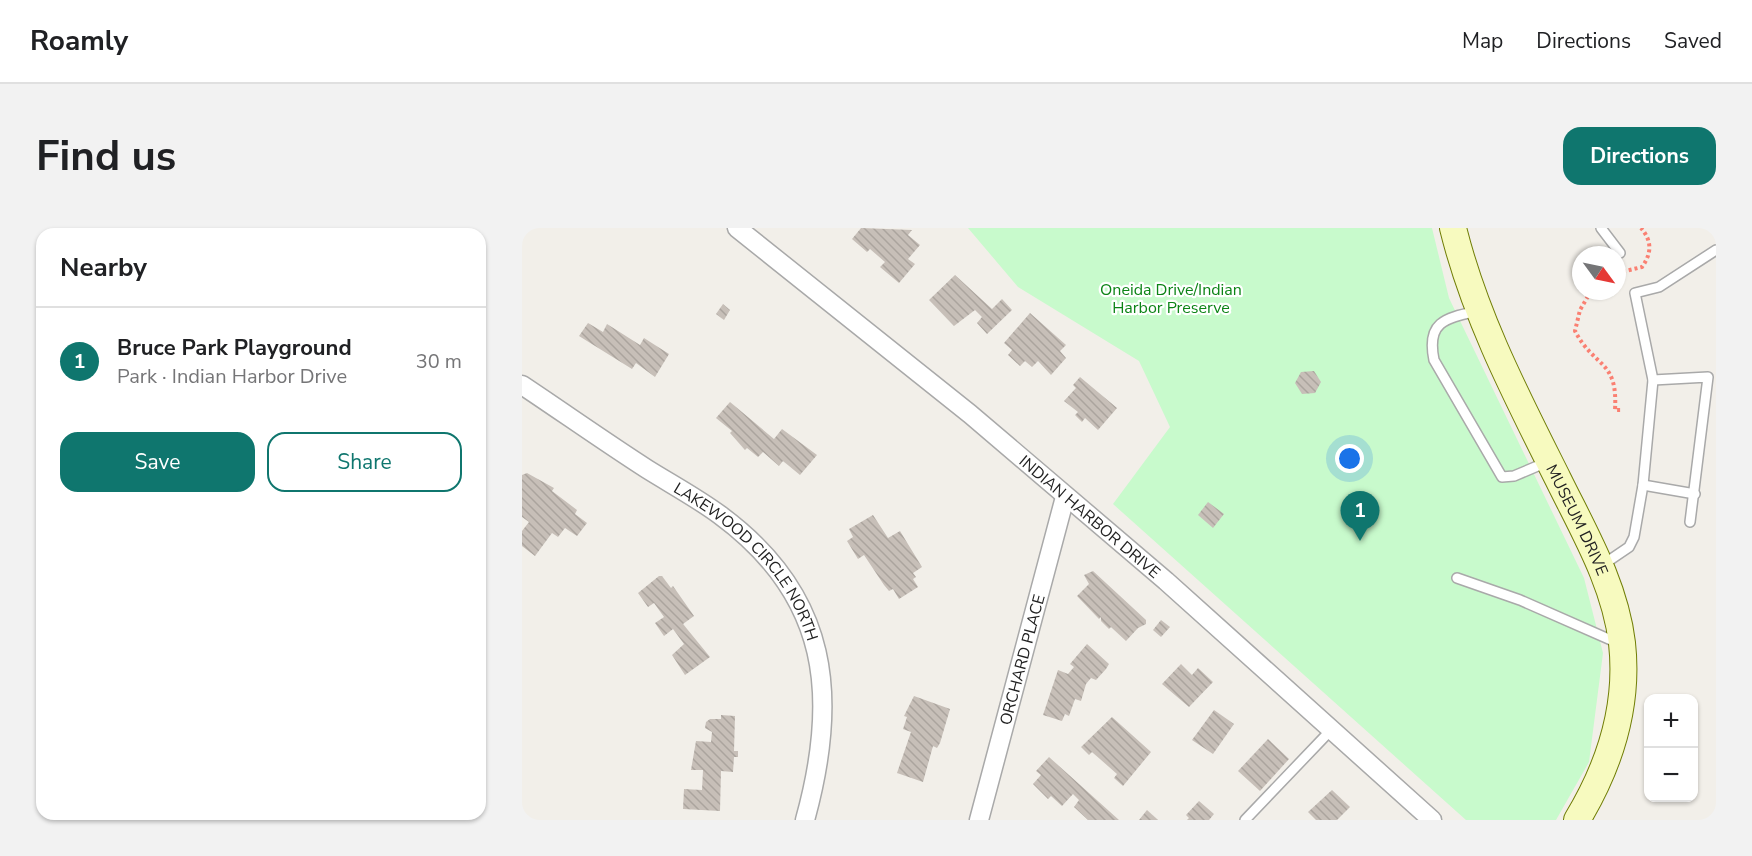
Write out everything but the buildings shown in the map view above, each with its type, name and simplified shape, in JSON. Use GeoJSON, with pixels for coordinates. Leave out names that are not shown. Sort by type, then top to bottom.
{"type":"FeatureCollection","features":[{"type":"Feature","properties":{"kind":"main road","name":"MUSEUM DRIVE"},"geometry":{"type":"LineString","coordinates":[[1453,228],[1478,311],[1601,566],[1617,616],[1622,645],[1620,704],[1615,736],[1605,766],[1577,820]]}},
{"type":"Feature","properties":{"kind":"street","name":"INDIAN HARBOR DRIVE"},"geometry":{"type":"LineString","coordinates":[[737,228],[970,414],[1166,581],[1432,820]]}},
{"type":"Feature","properties":{"kind":"street","name":"LAKEWOOD CIRCLE NORTH"},"geometry":{"type":"LineString","coordinates":[[522,386],[722,516],[755,547],[793,594],[814,636],[821,662],[824,697],[823,729],[806,820]]}},
{"type":"Feature","properties":{"kind":"street","name":"ORCHARD PLACE"},"geometry":{"type":"LineString","coordinates":[[979,820],[1065,497]]}},
{"type":"Feature","properties":{"kind":"lane"},"geometry":{"type":"LineString","coordinates":[[1601,228],[1615,246]]}},
{"type":"Feature","properties":{"kind":"lane"},"geometry":{"type":"LineString","coordinates":[[1601,566],[1629,547],[1634,537],[1643,484],[1653,380],[1635,293],[1659,287],[1716,250]]}},
{"type":"Feature","properties":{"kind":"lane"},"geometry":{"type":"LineString","coordinates":[[1478,311],[1450,317],[1436,327],[1431,343],[1434,360],[1502,477],[1514,476],[1549,462]]}},
{"type":"Feature","properties":{"kind":"lane"},"geometry":{"type":"LineString","coordinates":[[1653,380],[1707,378],[1690,522]]}},
{"type":"Feature","properties":{"kind":"lane"},"geometry":{"type":"LineString","coordinates":[[1643,484],[1695,494]]}},
{"type":"Feature","properties":{"kind":"lane"},"geometry":{"type":"LineString","coordinates":[[1457,578],[1520,600],[1622,645]]}},
{"type":"Feature","properties":{"kind":"lane"},"geometry":{"type":"LineString","coordinates":[[1245,820],[1331,730]]}},
{"type":"Feature","properties":{"kind":"path"},"geometry":{"type":"LineString","coordinates":[[1626,271],[1642,267],[1649,256],[1649,240],[1641,228]]}},
{"type":"Feature","properties":{"kind":"path"},"geometry":{"type":"LineString","coordinates":[[1585,300],[1580,310],[1575,332],[1583,346],[1610,371],[1616,387],[1615,410],[1621,410]]}},
{"type":"Feature","properties":{"kind":"green space","name":"Oneida Drive/Indian Harbor Preserve"},"geometry":{"type":"Polygon","coordinates":[[[968,228],[1432,228],[1449,298],[1584,578],[1603,653],[1589,762],[1556,820],[1466,820],[1113,504],[1170,427],[1139,361],[1018,287],[968,228]]]}},
{"type":"Feature","properties":{"kind":"place","name":"Bruce Park Playground"},"geometry":{"type":"Point","coordinates":[1360,541]}}]}
